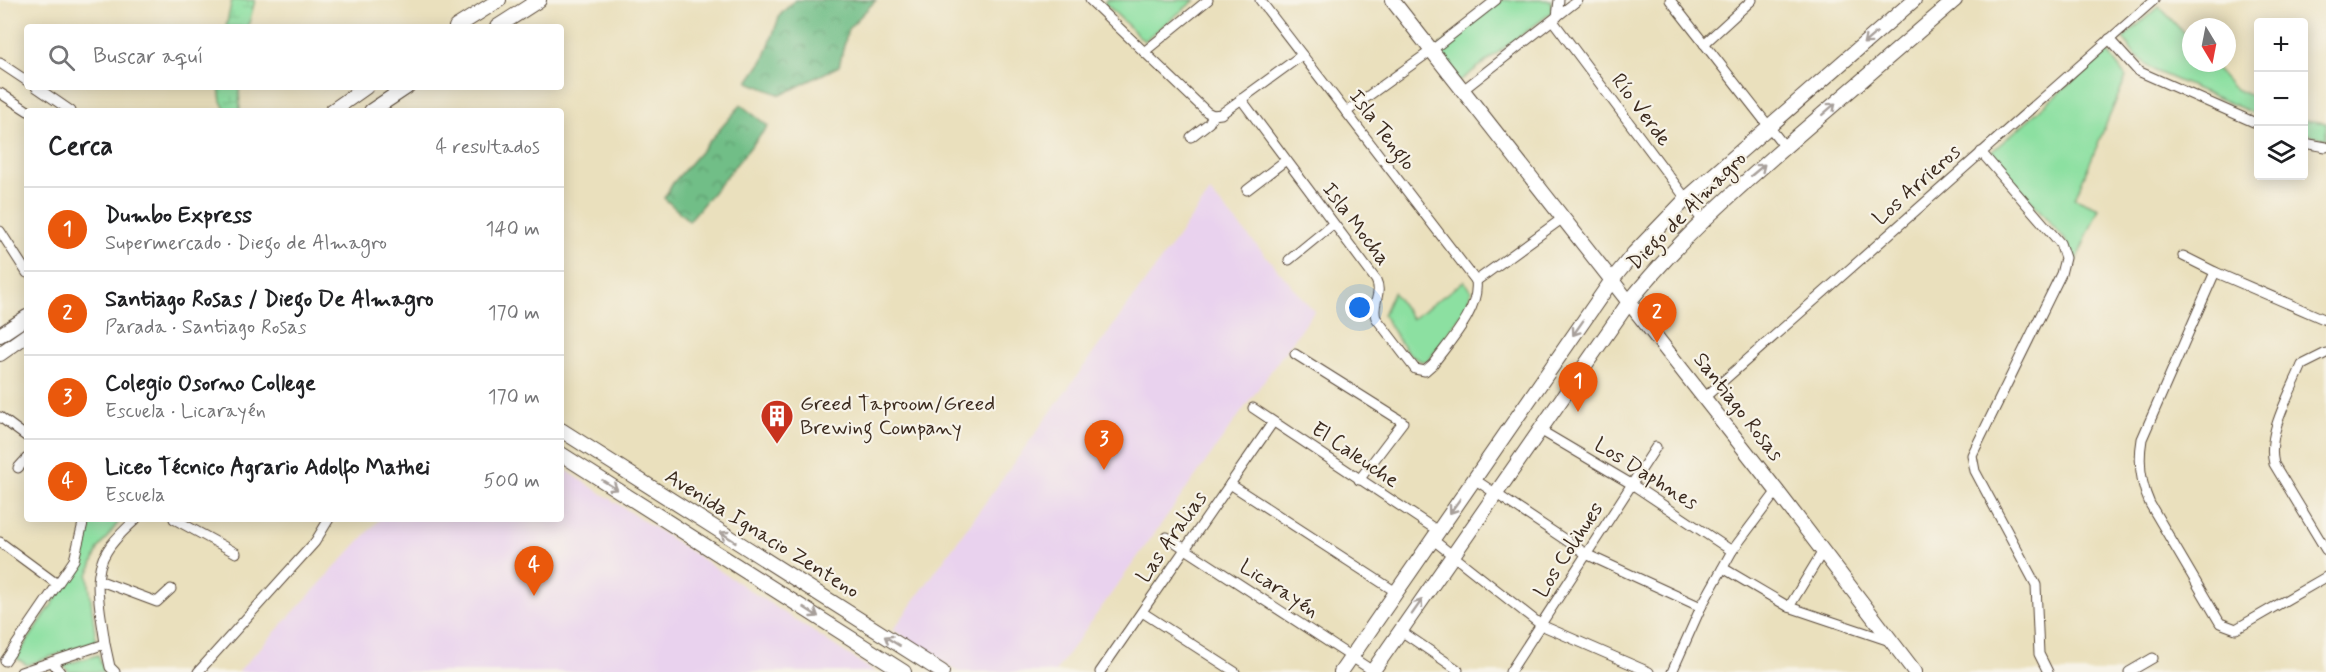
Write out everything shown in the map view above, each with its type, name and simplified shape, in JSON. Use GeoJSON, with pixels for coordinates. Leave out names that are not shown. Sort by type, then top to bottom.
{"type":"FeatureCollection","features":[{"type":"Feature","properties":{"kind":"main road"},"geometry":{"type":"LineString","coordinates":[[461,24],[499,0]]}},
{"type":"Feature","properties":{"kind":"main road"},"geometry":{"type":"LineString","coordinates":[[502,24],[539,0]]}},
{"type":"Feature","properties":{"kind":"main road","name":"Santiago Rosas"},"geometry":{"type":"LineString","coordinates":[[1392,0],[1916,672]]}},
{"type":"Feature","properties":{"kind":"main road","name":"Diego de Almagro"},"geometry":{"type":"LineString","coordinates":[[1341,672],[1612,280],[1634,253],[1686,200],[1914,0]]}},
{"type":"Feature","properties":{"kind":"main road","name":"Diego de Almagro"},"geometry":{"type":"LineString","coordinates":[[1372,672],[1629,302],[1676,246],[1702,220],[1955,0]]}},
{"type":"Feature","properties":{"kind":"main road"},"geometry":{"type":"LineString","coordinates":[[336,108],[362,90]]}},
{"type":"Feature","properties":{"kind":"main road"},"geometry":{"type":"LineString","coordinates":[[375,108],[402,90]]}},
{"type":"Feature","properties":{"kind":"main road"},"geometry":{"type":"LineString","coordinates":[[0,335],[24,319]]}},
{"type":"Feature","properties":{"kind":"main road"},"geometry":{"type":"LineString","coordinates":[[0,354],[24,337]]}},
{"type":"Feature","properties":{"kind":"main road","name":"Avenida Ignacio Zenteno"},"geometry":{"type":"LineString","coordinates":[[564,432],[942,672]]}},
{"type":"Feature","properties":{"kind":"main road","name":"Avenida Ignacio Zenteno"},"geometry":{"type":"LineString","coordinates":[[564,456],[904,672]]}},
{"type":"Feature","properties":{"kind":"main road"},"geometry":{"type":"LineString","coordinates":[[782,594],[792,578]]}},
{"type":"Feature","properties":{"kind":"street"},"geometry":{"type":"LineString","coordinates":[[1091,0],[1207,112],[1214,115],[1221,114],[1302,55]]}},
{"type":"Feature","properties":{"kind":"street"},"geometry":{"type":"LineString","coordinates":[[1144,52],[1208,0]]}},
{"type":"Feature","properties":{"kind":"street","name":"Isla Tenglo"},"geometry":{"type":"LineString","coordinates":[[1260,0],[1476,281]]}},
{"type":"Feature","properties":{"kind":"street"},"geometry":{"type":"LineString","coordinates":[[1346,112],[1496,0]]}},
{"type":"Feature","properties":{"kind":"street"},"geometry":{"type":"LineString","coordinates":[[1555,19],[1559,0]]}},
{"type":"Feature","properties":{"kind":"street"},"geometry":{"type":"LineString","coordinates":[[1463,90],[1578,0]]}},
{"type":"Feature","properties":{"kind":"street"},"geometry":{"type":"LineString","coordinates":[[1670,0],[1785,147]]}},
{"type":"Feature","properties":{"kind":"street"},"geometry":{"type":"LineString","coordinates":[[1704,44],[1752,0]]}},
{"type":"Feature","properties":{"kind":"street","name":"Los Arrieros"},"geometry":{"type":"LineString","coordinates":[[1704,398],[2154,0]]}},
{"type":"Feature","properties":{"kind":"street","name":"Río Verde"},"geometry":{"type":"LineString","coordinates":[[1555,19],[1702,220]]}},
{"type":"Feature","properties":{"kind":"street"},"geometry":{"type":"LineString","coordinates":[[2109,39],[2138,71],[2155,81],[2254,122]]}},
{"type":"Feature","properties":{"kind":"street"},"geometry":{"type":"LineString","coordinates":[[0,63],[24,79]]}},
{"type":"Feature","properties":{"kind":"street"},"geometry":{"type":"LineString","coordinates":[[40,90],[68,108]]}},
{"type":"Feature","properties":{"kind":"street"},"geometry":{"type":"LineString","coordinates":[[0,93],[24,108]]}},
{"type":"Feature","properties":{"kind":"street","name":"Isla Mocha"},"geometry":{"type":"LineString","coordinates":[[1241,99],[1378,284],[1379,293],[1374,311],[1376,318],[1415,369],[1422,371],[1433,364],[1472,308],[1477,295],[1476,281]]}},
{"type":"Feature","properties":{"kind":"street"},"geometry":{"type":"LineString","coordinates":[[1191,137],[1209,123],[1214,115]]}},
{"type":"Feature","properties":{"kind":"street"},"geometry":{"type":"LineString","coordinates":[[2308,144],[2326,147]]}},
{"type":"Feature","properties":{"kind":"street"},"geometry":{"type":"LineString","coordinates":[[1981,152],[2055,236],[2064,253],[2061,274],[1975,448],[1972,461],[1978,478],[2036,585],[2039,654],[2048,672]]}},
{"type":"Feature","properties":{"kind":"street"},"geometry":{"type":"LineString","coordinates":[[1247,190],[1286,160]]}},
{"type":"Feature","properties":{"kind":"street"},"geometry":{"type":"LineString","coordinates":[[1476,281],[1563,218]]}},
{"type":"Feature","properties":{"kind":"street"},"geometry":{"type":"LineString","coordinates":[[1289,260],[1333,224]]}},
{"type":"Feature","properties":{"kind":"street"},"geometry":{"type":"LineString","coordinates":[[0,231],[24,268]]}},
{"type":"Feature","properties":{"kind":"street"},"geometry":{"type":"LineString","coordinates":[[2183,256],[2326,320]]}},
{"type":"Feature","properties":{"kind":"street"},"geometry":{"type":"LineString","coordinates":[[2215,272],[2142,439],[2140,471],[2145,493],[2220,623],[2236,629],[2326,577]]}},
{"type":"Feature","properties":{"kind":"street"},"geometry":{"type":"LineString","coordinates":[[2326,353],[2302,365],[2273,435],[2271,450],[2274,464],[2326,550]]}},
{"type":"Feature","properties":{"kind":"street"},"geometry":{"type":"LineString","coordinates":[[1294,354],[1403,422],[1359,480]]}},
{"type":"Feature","properties":{"kind":"street","name":"El Caleuche"},"geometry":{"type":"LineString","coordinates":[[1253,408],[1435,535],[1452,556],[1541,625],[1649,672]]}},
{"type":"Feature","properties":{"kind":"street"},"geometry":{"type":"LineString","coordinates":[[0,417],[24,435]]}},
{"type":"Feature","properties":{"kind":"street","name":"Las Aralias"},"geometry":{"type":"LineString","coordinates":[[1100,672],[1273,422]]}},
{"type":"Feature","properties":{"kind":"street","name":"Los Daphnes"},"geometry":{"type":"LineString","coordinates":[[1539,430],[1633,485],[1732,551]]}},
{"type":"Feature","properties":{"kind":"street","name":"Los Colihues"},"geometry":{"type":"LineString","coordinates":[[1510,672],[1656,447]]}},
{"type":"Feature","properties":{"kind":"street"},"geometry":{"type":"LineString","coordinates":[[18,468],[24,461]]}},
{"type":"Feature","properties":{"kind":"street"},"geometry":{"type":"LineString","coordinates":[[1474,479],[1587,555],[1701,607]]}},
{"type":"Feature","properties":{"kind":"street"},"geometry":{"type":"LineString","coordinates":[[1230,484],[1396,592]]}},
{"type":"Feature","properties":{"kind":"street"},"geometry":{"type":"LineString","coordinates":[[1672,672],[1701,607],[1732,551],[1777,491]]}},
{"type":"Feature","properties":{"kind":"street"},"geometry":{"type":"LineString","coordinates":[[83,522],[74,560],[2,659],[20,672],[105,644]]}},
{"type":"Feature","properties":{"kind":"street"},"geometry":{"type":"LineString","coordinates":[[115,672],[110,667],[105,644],[98,580],[101,563],[107,550],[133,522]]}},
{"type":"Feature","properties":{"kind":"street"},"geometry":{"type":"LineString","coordinates":[[179,522],[236,553]]}},
{"type":"Feature","properties":{"kind":"street"},"geometry":{"type":"LineString","coordinates":[[198,672],[315,542],[327,522]]}},
{"type":"Feature","properties":{"kind":"street","name":"Licarayén"},"geometry":{"type":"LineString","coordinates":[[1167,537],[1372,672]]}},
{"type":"Feature","properties":{"kind":"street"},"geometry":{"type":"LineString","coordinates":[[0,542],[57,584]]}},
{"type":"Feature","properties":{"kind":"street"},"geometry":{"type":"LineString","coordinates":[[1789,607],[1823,551]]}},
{"type":"Feature","properties":{"kind":"street"},"geometry":{"type":"LineString","coordinates":[[1723,568],[1789,607],[1892,641]]}},
{"type":"Feature","properties":{"kind":"street"},"geometry":{"type":"LineString","coordinates":[[98,580],[157,602],[171,589]]}},
{"type":"Feature","properties":{"kind":"street"},"geometry":{"type":"LineString","coordinates":[[1142,612],[1234,672]]}},
{"type":"Feature","properties":{"kind":"street"},"geometry":{"type":"LineString","coordinates":[[1401,631],[1458,670]]}},
{"type":"Feature","properties":{"kind":"street"},"geometry":{"type":"LineString","coordinates":[[2129,672],[2153,658]]}},
{"type":"Feature","properties":{"kind":"street"},"geometry":{"type":"LineString","coordinates":[[52,662],[60,672]]}},
{"type":"Feature","properties":{"kind":"shaded area"},"geometry":{"type":"Polygon","coordinates":[[[1210,192],[1314,311],[1055,672],[959,672],[893,630],[1210,192]]]}},
{"type":"Feature","properties":{"kind":"shaded area"},"geometry":{"type":"Polygon","coordinates":[[[564,469],[875,672],[238,672],[377,522],[564,522],[564,469]]]}},
{"type":"Feature","properties":{"kind":"green space"},"geometry":{"type":"Polygon","coordinates":[[[232,0],[255,0],[249,24],[227,24],[232,0]]]}},
{"type":"Feature","properties":{"kind":"green space"},"geometry":{"type":"Polygon","coordinates":[[[795,0],[876,0],[848,29],[839,66],[781,95],[748,82],[764,59],[780,15],[795,0]]]}},
{"type":"Feature","properties":{"kind":"green space"},"geometry":{"type":"Polygon","coordinates":[[[1107,0],[1195,0],[1144,41],[1104,2],[1107,0]]]}},
{"type":"Feature","properties":{"kind":"green space"},"geometry":{"type":"Polygon","coordinates":[[[1502,0],[1551,0],[1551,13],[1457,83],[1433,51],[1502,0]]]}},
{"type":"Feature","properties":{"kind":"green space"},"geometry":{"type":"Polygon","coordinates":[[[2159,6],[2182,31],[2182,72],[2219,72],[2233,88],[2254,97],[2254,113],[2155,71],[2134,54],[2123,38],[2159,6]]]}},
{"type":"Feature","properties":{"kind":"green space"},"geometry":{"type":"Polygon","coordinates":[[[2107,51],[2126,77],[2075,198],[2099,208],[2073,268],[2070,249],[2065,240],[1990,153],[2107,51]]]}},
{"type":"Feature","properties":{"kind":"green space"},"geometry":{"type":"Polygon","coordinates":[[[219,90],[239,90],[240,108],[224,108],[219,90]]]}},
{"type":"Feature","properties":{"kind":"green space"},"geometry":{"type":"Polygon","coordinates":[[[741,105],[768,126],[689,221],[664,198],[673,183],[741,105]]]}},
{"type":"Feature","properties":{"kind":"green space"},"geometry":{"type":"Polygon","coordinates":[[[2308,121],[2326,123],[2326,139],[2308,134],[2308,121]]]}},
{"type":"Feature","properties":{"kind":"green space"},"geometry":{"type":"Polygon","coordinates":[[[1464,281],[1471,290],[1469,304],[1428,361],[1421,361],[1414,357],[1402,345],[1383,315],[1393,292],[1412,319],[1464,281]]]}},
{"type":"Feature","properties":{"kind":"green space"},"geometry":{"type":"Polygon","coordinates":[[[90,522],[119,522],[98,549],[88,575],[96,641],[27,665],[16,658],[81,561],[90,522]]]}},
{"type":"Feature","properties":{"kind":"green space"},"geometry":{"type":"Polygon","coordinates":[[[98,655],[104,672],[69,672],[63,665],[98,655]]]}},
{"type":"Feature","properties":{"kind":"place","name":"Santiago Rosas / Diego De Almagro"},"geometry":{"type":"Point","coordinates":[1657,343]}},
{"type":"Feature","properties":{"kind":"place","name":"Dumbo Express"},"geometry":{"type":"Point","coordinates":[1578,412]}},
{"type":"Feature","properties":{"kind":"place","name":"Greed Taproom/Greed Brewing Company"},"geometry":{"type":"Point","coordinates":[777,445]}},
{"type":"Feature","properties":{"kind":"place","name":"Colegio Osorno College"},"geometry":{"type":"Point","coordinates":[1104,470]}},
{"type":"Feature","properties":{"kind":"place","name":"Liceo Técnico Agrario Adolfo Mathei"},"geometry":{"type":"Point","coordinates":[534,596]}}]}
